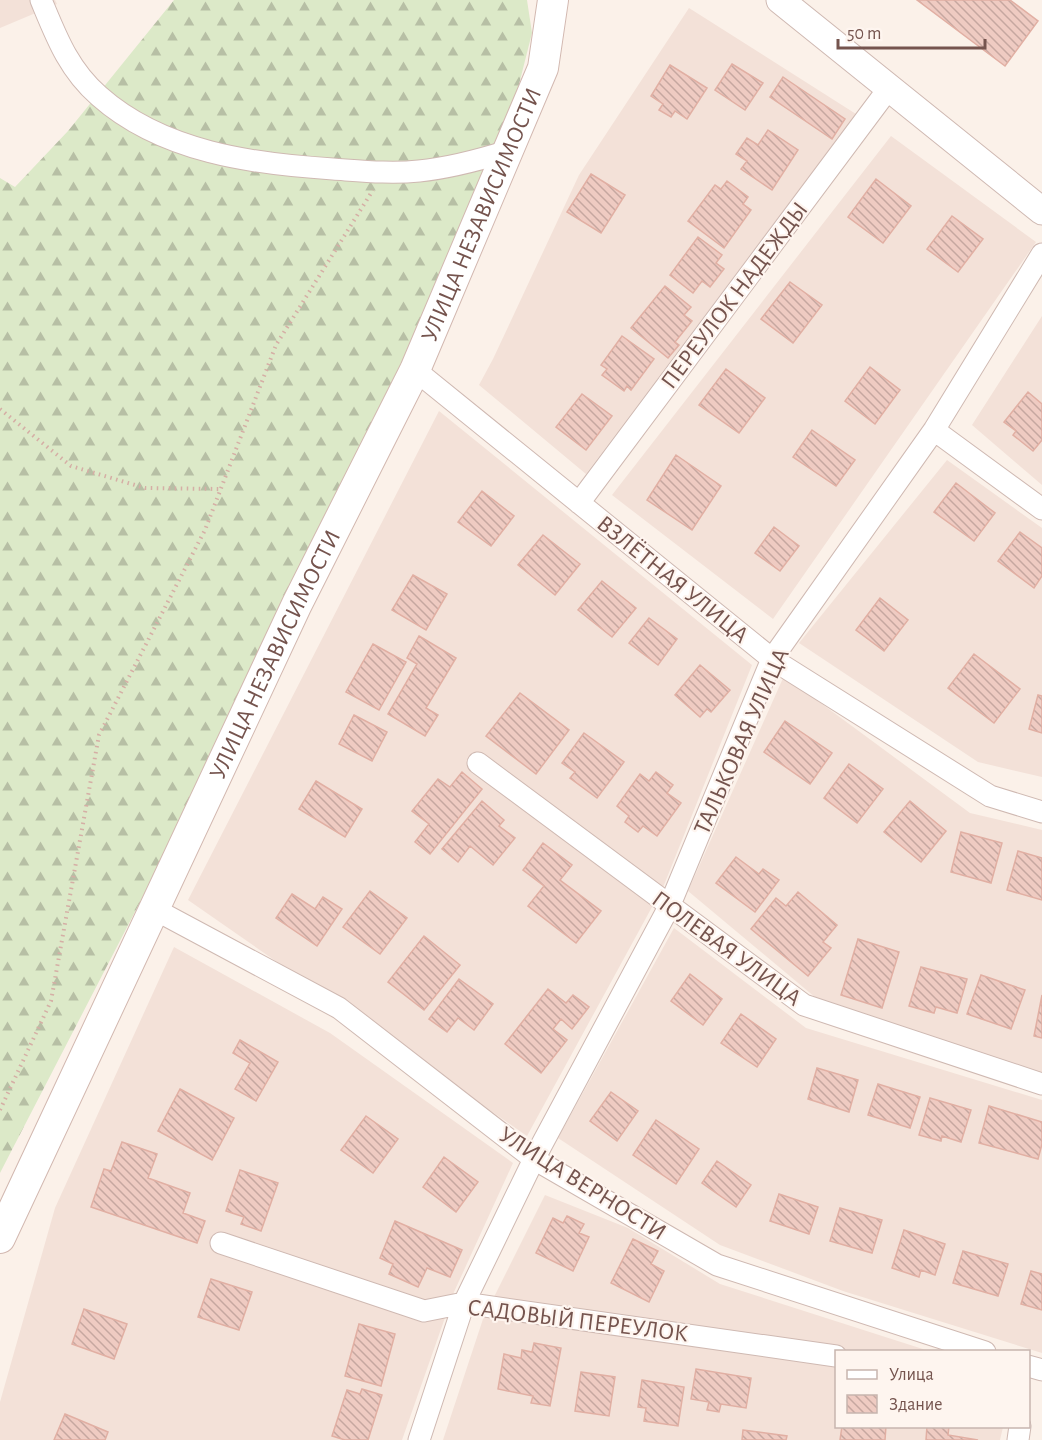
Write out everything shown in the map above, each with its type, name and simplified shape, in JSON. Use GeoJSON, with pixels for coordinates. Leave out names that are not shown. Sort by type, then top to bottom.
{"type":"FeatureCollection","features":[{"type":"Feature","properties":{"kind":"main road","name":"УЛИЦА НЕЗАВИСИМОСТИ"},"geometry":{"type":"LineString","coordinates":[[0,1238],[297,604],[415,370],[543,68],[553,0]]}},
{"type":"Feature","properties":{"kind":"street"},"geometry":{"type":"LineString","coordinates":[[780,0],[1042,211]]}},
{"type":"Feature","properties":{"kind":"street"},"geometry":{"type":"LineString","coordinates":[[42,5],[64,54],[81,78],[113,108],[155,131],[189,145],[279,166],[380,173],[419,171],[451,166],[508,151]]}},
{"type":"Feature","properties":{"kind":"street","name":"ПЕРЕУЛОК НАДЕЖДЫ"},"geometry":{"type":"LineString","coordinates":[[579,503],[889,88]]}},
{"type":"Feature","properties":{"kind":"street","name":"ТАЛЬКОВАЯ УЛИЦА"},"geometry":{"type":"LineString","coordinates":[[419,1440],[464,1303],[534,1158],[669,907],[772,659],[934,430],[1042,254]]}},
{"type":"Feature","properties":{"kind":"street","name":"ВЗЛЁТНАЯ УЛИЦА"},"geometry":{"type":"LineString","coordinates":[[415,370],[772,659],[990,796],[1042,812]]}},
{"type":"Feature","properties":{"kind":"street"},"geometry":{"type":"LineString","coordinates":[[934,430],[1042,509]]}},
{"type":"Feature","properties":{"kind":"street","name":"ПОЛЕВАЯ УЛИЦА"},"geometry":{"type":"LineString","coordinates":[[478,763],[804,1005],[1042,1084]]}},
{"type":"Feature","properties":{"kind":"street","name":"УЛИЦА ВЕРНОСТИ"},"geometry":{"type":"LineString","coordinates":[[154,909],[339,1008],[534,1158],[717,1265],[979,1350]]}},
{"type":"Feature","properties":{"kind":"street","name":"САДОВЫЙ ПЕРЕУЛОК"},"geometry":{"type":"LineString","coordinates":[[221,1244],[424,1311],[464,1303],[835,1356]]}},
{"type":"Feature","properties":{"kind":"path"},"geometry":{"type":"LineString","coordinates":[[0,1110],[51,1001],[99,735],[205,530],[276,345],[377,183],[380,173]]}},
{"type":"Feature","properties":{"kind":"path"},"geometry":{"type":"LineString","coordinates":[[0,409],[71,466],[145,488],[220,489]]}},
{"type":"Feature","properties":{"kind":"shaded area"},"geometry":{"type":"Polygon","coordinates":[[[0,0],[55,0],[57,4],[0,28],[0,0]]]}},
{"type":"Feature","properties":{"kind":"shaded area"},"geometry":{"type":"Polygon","coordinates":[[[689,8],[856,114],[586,474],[479,385],[579,175],[689,8]]]}},
{"type":"Feature","properties":{"kind":"shaded area"},"geometry":{"type":"Polygon","coordinates":[[[891,136],[1036,242],[773,619],[612,495],[891,136]]]}},
{"type":"Feature","properties":{"kind":"shaded area"},"geometry":{"type":"Polygon","coordinates":[[[1042,316],[1042,485],[972,425],[1042,316]]]}},
{"type":"Feature","properties":{"kind":"shaded area"},"geometry":{"type":"Polygon","coordinates":[[[439,411],[752,665],[664,885],[527,1136],[188,900],[439,411]]]}},
{"type":"Feature","properties":{"kind":"shaded area"},"geometry":{"type":"Polygon","coordinates":[[[947,460],[1042,528],[1042,777],[978,762],[799,643],[947,460]]]}},
{"type":"Feature","properties":{"kind":"shaded area"},"geometry":{"type":"Polygon","coordinates":[[[784,676],[970,813],[1042,830],[1042,1074],[822,1003],[688,891],[784,676]]]}},
{"type":"Feature","properties":{"kind":"shaded area"},"geometry":{"type":"Polygon","coordinates":[[[674,928],[806,1028],[1042,1100],[1042,1353],[843,1291],[720,1245],[558,1138],[674,928]]]}},
{"type":"Feature","properties":{"kind":"shaded area"},"geometry":{"type":"Polygon","coordinates":[[[174,947],[330,1033],[513,1163],[454,1292],[402,1440],[0,1440],[0,1402],[55,1208],[174,947]]]}},
{"type":"Feature","properties":{"kind":"shaded area"},"geometry":{"type":"Polygon","coordinates":[[[545,1195],[628,1228],[720,1284],[926,1350],[835,1350],[835,1428],[1003,1428],[1000,1440],[443,1440],[483,1319],[545,1195]]]}},
{"type":"Feature","properties":{"kind":"green space"},"geometry":{"type":"Polygon","coordinates":[[[174,0],[527,0],[532,33],[509,124],[415,370],[0,1173],[0,178],[15,187],[68,131],[174,0]]]}},
{"type":"Feature","properties":{"kind":"building"},"geometry":{"type":"Polygon","coordinates":[[[917,0],[1010,0],[1038,21],[1005,66],[917,0]]]}},
{"type":"Feature","properties":{"kind":"building"},"geometry":{"type":"Polygon","coordinates":[[[732,64],[763,83],[745,110],[715,90],[732,64]]]}},
{"type":"Feature","properties":{"kind":"building"},"geometry":{"type":"Polygon","coordinates":[[[670,65],[707,88],[687,119],[675,111],[671,117],[659,110],[663,104],[651,96],[670,65]]]}},
{"type":"Feature","properties":{"kind":"building"},"geometry":{"type":"Polygon","coordinates":[[[783,77],[845,119],[832,139],[770,97],[783,77]]]}},
{"type":"Feature","properties":{"kind":"building"},"geometry":{"type":"Polygon","coordinates":[[[768,130],[798,150],[772,190],[741,169],[747,161],[736,154],[747,138],[758,145],[768,130]]]}},
{"type":"Feature","properties":{"kind":"building"},"geometry":{"type":"Polygon","coordinates":[[[591,174],[625,195],[601,233],[567,212],[591,174]]]}},
{"type":"Feature","properties":{"kind":"building"},"geometry":{"type":"Polygon","coordinates":[[[876,179],[911,206],[883,243],[848,217],[876,179]]]}},
{"type":"Feature","properties":{"kind":"building"},"geometry":{"type":"Polygon","coordinates":[[[727,181],[748,197],[743,204],[751,210],[724,248],[688,221],[715,185],[721,189],[727,181]]]}},
{"type":"Feature","properties":{"kind":"building"},"geometry":{"type":"Polygon","coordinates":[[[952,216],[983,239],[958,272],[927,249],[952,216]]]}},
{"type":"Feature","properties":{"kind":"building"},"geometry":{"type":"Polygon","coordinates":[[[698,237],[722,255],[716,263],[724,269],[710,287],[702,281],[693,293],[670,275],[698,237]]]}},
{"type":"Feature","properties":{"kind":"building"},"geometry":{"type":"Polygon","coordinates":[[[790,282],[822,305],[793,343],[761,319],[790,282]]]}},
{"type":"Feature","properties":{"kind":"building"},"geometry":{"type":"Polygon","coordinates":[[[665,286],[691,307],[684,315],[692,321],[675,342],[679,345],[668,358],[631,328],[665,286]]]}},
{"type":"Feature","properties":{"kind":"building"},"geometry":{"type":"Polygon","coordinates":[[[622,336],[654,359],[631,390],[627,386],[624,391],[602,375],[607,369],[601,365],[622,336]]]}},
{"type":"Feature","properties":{"kind":"building"},"geometry":{"type":"Polygon","coordinates":[[[870,367],[900,390],[875,424],[845,401],[870,367]]]}},
{"type":"Feature","properties":{"kind":"building"},"geometry":{"type":"Polygon","coordinates":[[[726,369],[765,398],[739,433],[699,405],[726,369]]]}},
{"type":"Feature","properties":{"kind":"building"},"geometry":{"type":"Polygon","coordinates":[[[1028,392],[1042,404],[1042,440],[1033,451],[1013,435],[1016,431],[1004,422],[1028,392]]]}},
{"type":"Feature","properties":{"kind":"building"},"geometry":{"type":"Polygon","coordinates":[[[582,394],[612,416],[586,450],[556,427],[582,394]]]}},
{"type":"Feature","properties":{"kind":"building"},"geometry":{"type":"Polygon","coordinates":[[[812,430],[855,460],[836,486],[793,457],[812,430]]]}},
{"type":"Feature","properties":{"kind":"building"},"geometry":{"type":"Polygon","coordinates":[[[676,455],[721,486],[692,530],[647,500],[676,455]]]}},
{"type":"Feature","properties":{"kind":"building"},"geometry":{"type":"Polygon","coordinates":[[[956,483],[995,513],[974,541],[934,512],[956,483]]]}},
{"type":"Feature","properties":{"kind":"building"},"geometry":{"type":"Polygon","coordinates":[[[482,491],[514,516],[491,546],[458,522],[482,491]]]}},
{"type":"Feature","properties":{"kind":"building"},"geometry":{"type":"Polygon","coordinates":[[[774,527],[799,546],[780,571],[755,553],[774,527]]]}},
{"type":"Feature","properties":{"kind":"building"},"geometry":{"type":"Polygon","coordinates":[[[1020,532],[1042,548],[1042,576],[1034,588],[998,561],[1020,532]]]}},
{"type":"Feature","properties":{"kind":"building"},"geometry":{"type":"Polygon","coordinates":[[[543,535],[580,564],[555,595],[518,565],[543,535]]]}},
{"type":"Feature","properties":{"kind":"building"},"geometry":{"type":"Polygon","coordinates":[[[413,575],[447,594],[426,630],[392,610],[413,575]]]}},
{"type":"Feature","properties":{"kind":"building"},"geometry":{"type":"Polygon","coordinates":[[[602,581],[636,608],[612,637],[578,610],[602,581]]]}},
{"type":"Feature","properties":{"kind":"building"},"geometry":{"type":"Polygon","coordinates":[[[880,598],[908,620],[884,651],[856,630],[880,598]]]}},
{"type":"Feature","properties":{"kind":"building"},"geometry":{"type":"Polygon","coordinates":[[[649,618],[677,639],[658,665],[629,643],[649,618]]]}},
{"type":"Feature","properties":{"kind":"building"},"geometry":{"type":"Polygon","coordinates":[[[419,636],[456,658],[426,708],[438,715],[425,736],[388,714],[417,664],[407,658],[419,636]]]}},
{"type":"Feature","properties":{"kind":"building"},"geometry":{"type":"Polygon","coordinates":[[[373,644],[406,662],[379,710],[346,692],[373,644]]]}},
{"type":"Feature","properties":{"kind":"building"},"geometry":{"type":"Polygon","coordinates":[[[974,654],[1020,689],[994,723],[948,688],[974,654]]]}},
{"type":"Feature","properties":{"kind":"building"},"geometry":{"type":"Polygon","coordinates":[[[700,665],[730,690],[711,712],[707,709],[700,717],[675,695],[700,665]]]}},
{"type":"Feature","properties":{"kind":"building"},"geometry":{"type":"Polygon","coordinates":[[[520,693],[569,730],[536,774],[486,736],[520,693]]]}},
{"type":"Feature","properties":{"kind":"building"},"geometry":{"type":"Polygon","coordinates":[[[1038,695],[1042,696],[1042,733],[1029,729],[1038,695]]]}},
{"type":"Feature","properties":{"kind":"building"},"geometry":{"type":"Polygon","coordinates":[[[354,715],[387,732],[372,761],[339,744],[354,715]]]}},
{"type":"Feature","properties":{"kind":"building"},"geometry":{"type":"Polygon","coordinates":[[[785,721],[832,753],[810,784],[764,752],[785,721]]]}},
{"type":"Feature","properties":{"kind":"building"},"geometry":{"type":"Polygon","coordinates":[[[584,733],[624,762],[597,798],[570,778],[575,772],[562,763],[584,733]]]}},
{"type":"Feature","properties":{"kind":"building"},"geometry":{"type":"Polygon","coordinates":[[[849,764],[883,789],[857,823],[824,798],[849,764]]]}},
{"type":"Feature","properties":{"kind":"building"},"geometry":{"type":"Polygon","coordinates":[[[462,772],[482,789],[430,854],[415,842],[429,824],[412,811],[438,779],[450,787],[462,772]]]}},
{"type":"Feature","properties":{"kind":"building"},"geometry":{"type":"Polygon","coordinates":[[[656,772],[673,785],[667,793],[681,803],[657,836],[643,826],[638,832],[625,822],[629,816],[617,806],[640,774],[649,781],[656,772]]]}},
{"type":"Feature","properties":{"kind":"building"},"geometry":{"type":"Polygon","coordinates":[[[316,781],[362,809],[345,837],[299,809],[316,781]]]}},
{"type":"Feature","properties":{"kind":"building"},"geometry":{"type":"Polygon","coordinates":[[[482,801],[504,820],[499,826],[515,838],[493,865],[470,846],[458,862],[442,849],[482,801]]]}},
{"type":"Feature","properties":{"kind":"building"},"geometry":{"type":"Polygon","coordinates":[[[910,801],[946,831],[921,862],[884,832],[910,801]]]}},
{"type":"Feature","properties":{"kind":"building"},"geometry":{"type":"Polygon","coordinates":[[[961,832],[1002,843],[991,883],[951,872],[961,832]]]}},
{"type":"Feature","properties":{"kind":"building"},"geometry":{"type":"Polygon","coordinates":[[[543,843],[572,865],[560,880],[601,911],[576,943],[528,906],[544,886],[523,870],[543,843]]]}},
{"type":"Feature","properties":{"kind":"building"},"geometry":{"type":"Polygon","coordinates":[[[1018,851],[1042,858],[1042,900],[1007,890],[1018,851]]]}},
{"type":"Feature","properties":{"kind":"building"},"geometry":{"type":"Polygon","coordinates":[[[736,857],[759,874],[763,869],[779,880],[755,912],[716,883],[736,857]]]}},
{"type":"Feature","properties":{"kind":"building"},"geometry":{"type":"Polygon","coordinates":[[[370,891],[407,918],[380,954],[343,927],[370,891]]]}},
{"type":"Feature","properties":{"kind":"building"},"geometry":{"type":"Polygon","coordinates":[[[798,892],[837,925],[823,942],[831,948],[808,976],[751,929],[776,898],[786,906],[798,892]]]}},
{"type":"Feature","properties":{"kind":"building"},"geometry":{"type":"Polygon","coordinates":[[[292,894],[315,909],[323,897],[342,909],[317,946],[276,918],[292,894]]]}},
{"type":"Feature","properties":{"kind":"building"},"geometry":{"type":"Polygon","coordinates":[[[424,936],[460,965],[424,1010],[388,982],[424,936]]]}},
{"type":"Feature","properties":{"kind":"building"},"geometry":{"type":"Polygon","coordinates":[[[858,939],[899,952],[882,1008],[841,995],[858,939]]]}},
{"type":"Feature","properties":{"kind":"building"},"geometry":{"type":"Polygon","coordinates":[[[921,967],[967,979],[957,1013],[936,1007],[934,1013],[909,1006],[921,967]]]}},
{"type":"Feature","properties":{"kind":"building"},"geometry":{"type":"Polygon","coordinates":[[[690,974],[722,999],[703,1025],[671,1001],[690,974]]]}},
{"type":"Feature","properties":{"kind":"building"},"geometry":{"type":"Polygon","coordinates":[[[981,975],[1025,990],[1011,1029],[967,1014],[981,975]]]}},
{"type":"Feature","properties":{"kind":"building"},"geometry":{"type":"Polygon","coordinates":[[[459,979],[493,1004],[474,1030],[458,1018],[447,1032],[429,1019],[459,979]]]}},
{"type":"Feature","properties":{"kind":"building"},"geometry":{"type":"Polygon","coordinates":[[[548,989],[566,1003],[573,995],[589,1007],[572,1029],[561,1019],[553,1029],[567,1040],[541,1073],[505,1044],[548,989]]]}},
{"type":"Feature","properties":{"kind":"building"},"geometry":{"type":"Polygon","coordinates":[[[1042,995],[1042,1038],[1034,1036],[1042,995]]]}},
{"type":"Feature","properties":{"kind":"building"},"geometry":{"type":"Polygon","coordinates":[[[741,1014],[776,1039],[757,1067],[721,1043],[741,1014]]]}},
{"type":"Feature","properties":{"kind":"building"},"geometry":{"type":"Polygon","coordinates":[[[240,1040],[278,1062],[256,1101],[235,1089],[250,1063],[233,1053],[240,1040]]]}},
{"type":"Feature","properties":{"kind":"building"},"geometry":{"type":"Polygon","coordinates":[[[817,1068],[858,1080],[849,1112],[808,1099],[817,1068]]]}},
{"type":"Feature","properties":{"kind":"building"},"geometry":{"type":"Polygon","coordinates":[[[878,1084],[920,1097],[910,1128],[868,1115],[878,1084]]]}},
{"type":"Feature","properties":{"kind":"building"},"geometry":{"type":"Polygon","coordinates":[[[180,1089],[234,1118],[212,1160],[158,1131],[180,1089]]]}},
{"type":"Feature","properties":{"kind":"building"},"geometry":{"type":"Polygon","coordinates":[[[611,1092],[638,1111],[617,1141],[590,1121],[611,1092]]]}},
{"type":"Feature","properties":{"kind":"building"},"geometry":{"type":"Polygon","coordinates":[[[930,1098],[971,1110],[961,1142],[942,1136],[941,1141],[919,1135],[930,1098]]]}},
{"type":"Feature","properties":{"kind":"building"},"geometry":{"type":"Polygon","coordinates":[[[989,1106],[1042,1122],[1042,1144],[1038,1159],[979,1143],[989,1106]]]}},
{"type":"Feature","properties":{"kind":"building"},"geometry":{"type":"Polygon","coordinates":[[[366,1116],[398,1139],[373,1173],[341,1150],[366,1116]]]}},
{"type":"Feature","properties":{"kind":"building"},"geometry":{"type":"Polygon","coordinates":[[[656,1120],[699,1149],[676,1184],[633,1155],[656,1120]]]}},
{"type":"Feature","properties":{"kind":"building"},"geometry":{"type":"Polygon","coordinates":[[[122,1142],[157,1154],[148,1178],[190,1193],[183,1213],[205,1221],[197,1243],[91,1207],[104,1169],[111,1171],[122,1142]]]}},
{"type":"Feature","properties":{"kind":"building"},"geometry":{"type":"Polygon","coordinates":[[[444,1157],[478,1182],[456,1212],[423,1187],[444,1157]]]}},
{"type":"Feature","properties":{"kind":"building"},"geometry":{"type":"Polygon","coordinates":[[[717,1161],[751,1185],[736,1207],[702,1183],[717,1161]]]}},
{"type":"Feature","properties":{"kind":"building"},"geometry":{"type":"Polygon","coordinates":[[[240,1170],[278,1183],[261,1231],[241,1224],[244,1217],[226,1211],[240,1170]]]}},
{"type":"Feature","properties":{"kind":"building"},"geometry":{"type":"Polygon","coordinates":[[[779,1194],[818,1207],[809,1234],[770,1221],[779,1194]]]}},
{"type":"Feature","properties":{"kind":"building"},"geometry":{"type":"Polygon","coordinates":[[[840,1208],[882,1220],[872,1253],[830,1241],[840,1208]]]}},
{"type":"Feature","properties":{"kind":"building"},"geometry":{"type":"Polygon","coordinates":[[[567,1216],[584,1224],[579,1233],[589,1237],[573,1271],[536,1253],[553,1218],[563,1223],[567,1216]]]}},
{"type":"Feature","properties":{"kind":"building"},"geometry":{"type":"Polygon","coordinates":[[[395,1221],[462,1250],[450,1277],[427,1268],[418,1287],[389,1274],[393,1264],[380,1258],[395,1221]]]}},
{"type":"Feature","properties":{"kind":"building"},"geometry":{"type":"Polygon","coordinates":[[[904,1230],[945,1244],[935,1275],[921,1270],[919,1277],[892,1268],[904,1230]]]}},
{"type":"Feature","properties":{"kind":"building"},"geometry":{"type":"Polygon","coordinates":[[[633,1239],[658,1251],[651,1264],[664,1271],[649,1302],[611,1283],[633,1239]]]}},
{"type":"Feature","properties":{"kind":"building"},"geometry":{"type":"Polygon","coordinates":[[[963,1251],[1008,1264],[998,1296],[953,1283],[963,1251]]]}},
{"type":"Feature","properties":{"kind":"building"},"geometry":{"type":"Polygon","coordinates":[[[1031,1271],[1042,1274],[1042,1310],[1021,1304],[1031,1271]]]}},
{"type":"Feature","properties":{"kind":"building"},"geometry":{"type":"Polygon","coordinates":[[[211,1279],[252,1292],[239,1330],[198,1317],[211,1279]]]}},
{"type":"Feature","properties":{"kind":"building"},"geometry":{"type":"Polygon","coordinates":[[[84,1309],[127,1324],[114,1359],[72,1344],[84,1309]]]}},
{"type":"Feature","properties":{"kind":"building"},"geometry":{"type":"Polygon","coordinates":[[[359,1324],[395,1334],[381,1386],[345,1376],[359,1324]]]}},
{"type":"Feature","properties":{"kind":"building"},"geometry":{"type":"Polygon","coordinates":[[[534,1343],[561,1348],[550,1406],[531,1403],[533,1396],[498,1389],[504,1354],[521,1358],[522,1350],[532,1352],[534,1343]]]}},
{"type":"Feature","properties":{"kind":"building"},"geometry":{"type":"Polygon","coordinates":[[[696,1369],[751,1378],[746,1408],[721,1404],[719,1412],[707,1410],[709,1402],[691,1399],[696,1369]]]}},
{"type":"Feature","properties":{"kind":"building"},"geometry":{"type":"Polygon","coordinates":[[[581,1372],[615,1377],[609,1416],[575,1411],[581,1372]]]}},
{"type":"Feature","properties":{"kind":"building"},"geometry":{"type":"Polygon","coordinates":[[[642,1380],[684,1387],[678,1426],[644,1421],[646,1408],[638,1407],[642,1380]]]}},
{"type":"Feature","properties":{"kind":"building"},"geometry":{"type":"Polygon","coordinates":[[[362,1389],[382,1395],[368,1440],[345,1440],[332,1436],[347,1390],[360,1394],[362,1389]]]}},
{"type":"Feature","properties":{"kind":"building"},"geometry":{"type":"Polygon","coordinates":[[[65,1414],[108,1432],[105,1440],[54,1440],[65,1414]]]}},
{"type":"Feature","properties":{"kind":"building"},"geometry":{"type":"Polygon","coordinates":[[[842,1428],[886,1428],[885,1440],[840,1440],[842,1428]]]}},
{"type":"Feature","properties":{"kind":"building"},"geometry":{"type":"Polygon","coordinates":[[[927,1428],[949,1428],[948,1435],[978,1440],[926,1440],[927,1428]]]}},
{"type":"Feature","properties":{"kind":"building"},"geometry":{"type":"Polygon","coordinates":[[[743,1430],[787,1436],[786,1440],[742,1440],[743,1430]]]}}]}
